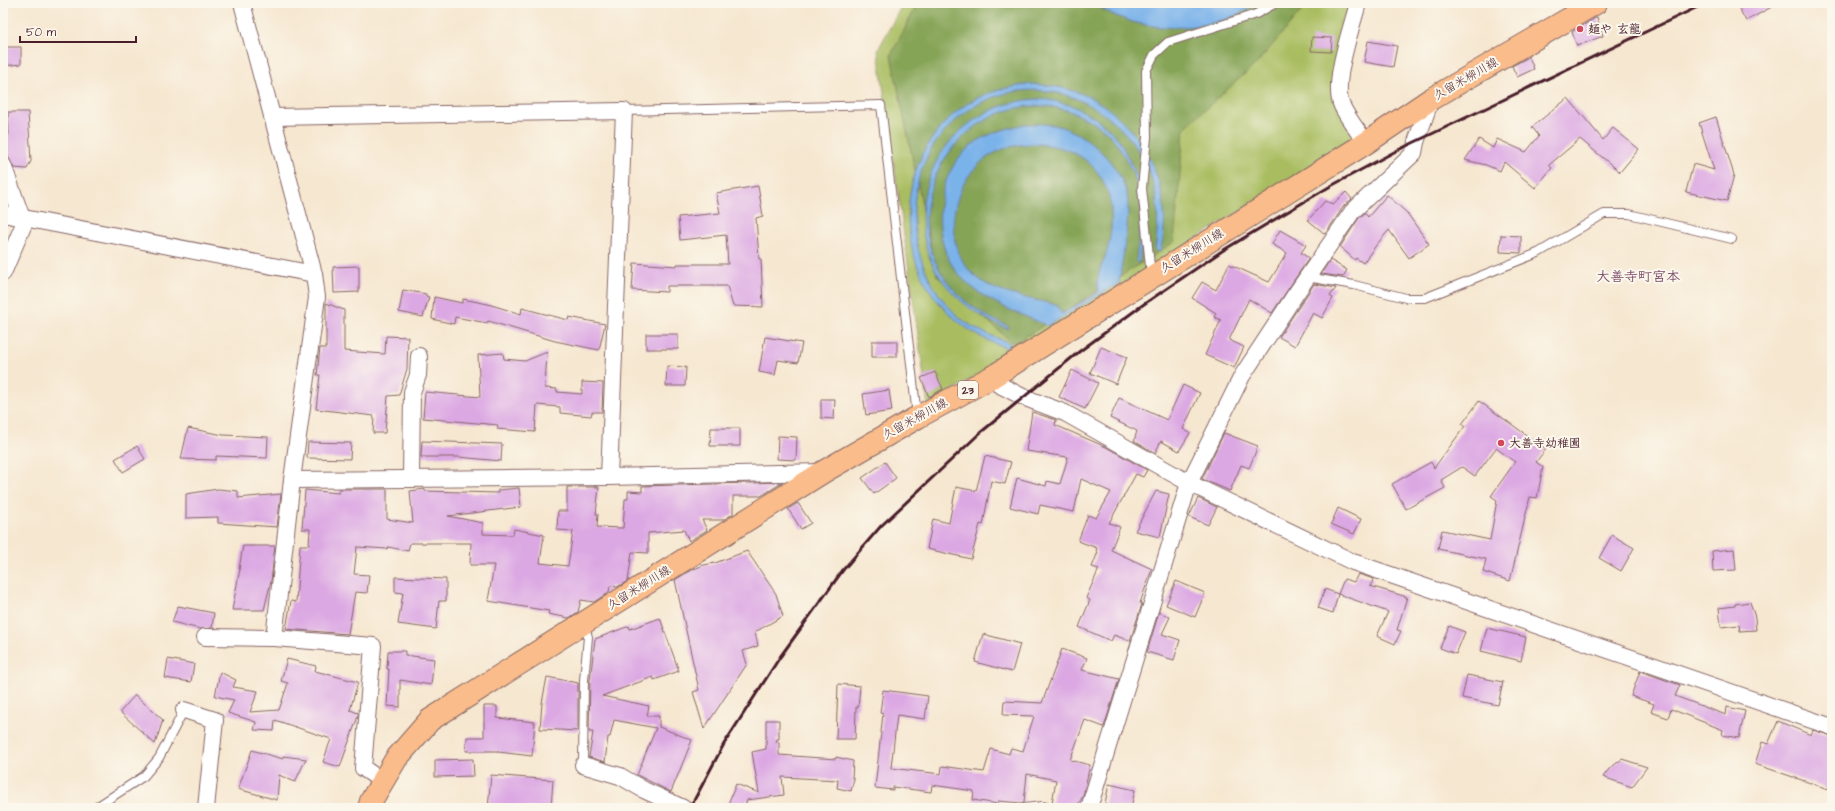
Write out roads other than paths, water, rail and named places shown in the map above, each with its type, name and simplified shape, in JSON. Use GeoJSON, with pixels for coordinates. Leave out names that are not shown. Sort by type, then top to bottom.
{"type":"FeatureCollection","features":[{"type":"Feature","properties":{"kind":"main road","name":"久留米柳川線"},"geometry":{"type":"LineString","coordinates":[[369,808],[371,801],[382,781],[396,759],[430,720],[823,472],[918,417],[992,377],[1366,143],[1431,99],[1596,3]]}},
{"type":"Feature","properties":{"kind":"street"},"geometry":{"type":"LineString","coordinates":[[242,3],[314,274],[317,297],[292,480],[274,638]]}},
{"type":"Feature","properties":{"kind":"street"},"geometry":{"type":"LineString","coordinates":[[1358,3],[1343,60],[1339,84],[1341,105],[1366,143]]}},
{"type":"Feature","properties":{"kind":"street"},"geometry":{"type":"LineString","coordinates":[[1089,808],[1189,484],[1242,376],[1307,277],[1352,212],[1414,154],[1416,142],[1431,99]]}},
{"type":"Feature","properties":{"kind":"street"},"geometry":{"type":"LineString","coordinates":[[272,117],[624,111],[609,477]]}},
{"type":"Feature","properties":{"kind":"street"},"geometry":{"type":"LineString","coordinates":[[3,165],[24,218],[3,273]]}},
{"type":"Feature","properties":{"kind":"street"},"geometry":{"type":"LineString","coordinates":[[3,214],[314,274]]}},
{"type":"Feature","properties":{"kind":"street"},"geometry":{"type":"LineString","coordinates":[[411,479],[412,392],[418,375],[419,356]]}},
{"type":"Feature","properties":{"kind":"street"},"geometry":{"type":"LineString","coordinates":[[992,377],[992,381],[1023,396],[1065,413],[1189,484],[1353,562],[1832,726]]}},
{"type":"Feature","properties":{"kind":"street"},"geometry":{"type":"LineString","coordinates":[[292,480],[609,477],[823,472]]}},
{"type":"Feature","properties":{"kind":"street"},"geometry":{"type":"LineString","coordinates":[[205,637],[274,638],[373,646],[363,768],[382,781]]}},
{"type":"Feature","properties":{"kind":"street"},"geometry":{"type":"LineString","coordinates":[[184,710],[215,720],[206,808]]}},
{"type":"Feature","properties":{"kind":"street"},"geometry":{"type":"LineString","coordinates":[[583,765],[620,776],[644,790],[683,808]]}},
{"type":"Feature","properties":{"kind":"lane"},"geometry":{"type":"LineString","coordinates":[[1151,277],[1142,188],[1147,137],[1146,71],[1154,56],[1168,42],[1256,14],[1276,3]]}},
{"type":"Feature","properties":{"kind":"lane"},"geometry":{"type":"LineString","coordinates":[[624,111],[881,106],[918,417]]}},
{"type":"Feature","properties":{"kind":"lane"},"geometry":{"type":"LineString","coordinates":[[1307,277],[1354,285],[1406,298],[1425,298],[1538,253],[1604,214],[1629,214],[1732,239]]}},
{"type":"Feature","properties":{"kind":"lane"},"geometry":{"type":"LineString","coordinates":[[583,765],[584,680],[588,637],[584,623]]}},
{"type":"Feature","properties":{"kind":"lane"},"geometry":{"type":"LineString","coordinates":[[97,808],[144,776],[158,758],[184,710]]}},
{"type":"Feature","properties":{"kind":"lane"},"geometry":{"type":"LineString","coordinates":[[1024,808],[1043,806],[1050,808]]}},
{"type":"Feature","properties":{"kind":"water"},"geometry":{"type":"Polygon","coordinates":[[[1093,3],[1253,4],[1245,11],[1227,19],[1193,26],[1158,27],[1124,19],[1093,3]]]}},
{"type":"Feature","properties":{"kind":"water"},"geometry":{"type":"Polygon","coordinates":[[[1031,84],[1060,87],[1087,96],[1107,108],[1124,123],[1139,141],[1151,162],[1159,184],[1164,206],[1164,229],[1160,252],[1155,250],[1157,232],[1156,199],[1148,168],[1130,140],[1118,126],[1099,110],[1078,99],[1055,93],[1033,90],[1010,93],[988,100],[967,111],[945,131],[927,157],[919,178],[915,199],[914,221],[917,242],[923,263],[932,283],[944,301],[959,317],[971,326],[1010,343],[1008,348],[983,338],[961,324],[950,315],[933,295],[915,260],[910,235],[908,209],[912,184],[920,160],[932,138],[949,118],[970,102],[984,95],[1007,88],[1031,84]]]}},
{"type":"Feature","properties":{"kind":"water"},"geometry":{"type":"Polygon","coordinates":[[[1038,99],[1050,100],[1073,106],[1094,117],[1109,129],[1119,140],[1139,179],[1143,235],[1139,263],[1136,262],[1141,210],[1137,183],[1119,148],[1111,136],[1102,128],[1081,116],[1049,107],[1018,108],[989,118],[964,136],[944,161],[931,189],[926,220],[932,253],[937,266],[952,288],[972,306],[995,321],[1008,326],[1008,329],[994,323],[968,306],[945,285],[930,258],[925,243],[922,216],[926,190],[934,166],[948,144],[966,126],[987,112],[1011,103],[1038,99]]]}},
{"type":"Feature","properties":{"kind":"water"},"geometry":{"type":"Polygon","coordinates":[[[1025,124],[1046,124],[1067,129],[1096,147],[1119,174],[1124,185],[1128,203],[1127,226],[1119,283],[1048,326],[1001,306],[979,293],[969,285],[960,276],[950,262],[944,247],[940,230],[942,195],[947,179],[955,164],[965,151],[971,145],[993,133],[1025,124]],[[1031,144],[1019,145],[1003,149],[988,157],[975,168],[965,181],[958,197],[954,213],[954,230],[957,247],[963,262],[974,275],[983,282],[1003,292],[1056,305],[1062,314],[1099,292],[1098,276],[1107,251],[1111,229],[1111,209],[1107,191],[1099,175],[1088,162],[1073,152],[1054,146],[1031,144]]]}},
{"type":"Feature","properties":{"kind":"railway"},"geometry":{"type":"LineString","coordinates":[[690,808],[724,744],[780,657],[843,570],[881,526],[980,433],[1080,351],[1144,304],[1222,251],[1329,187],[1396,151],[1706,3]]}},
{"type":"Feature","properties":{"kind":"place","name":"麺や 玄龍"},"geometry":{"type":"Point","coordinates":[1580,29]}},
{"type":"Feature","properties":{"kind":"place","name":"大善寺幼稚園"},"geometry":{"type":"Point","coordinates":[1501,443]}},
{"type":"Feature","properties":{"kind":"district","name":"大善寺町宮本"},"geometry":{"type":"Point","coordinates":[1638,277]}}]}
